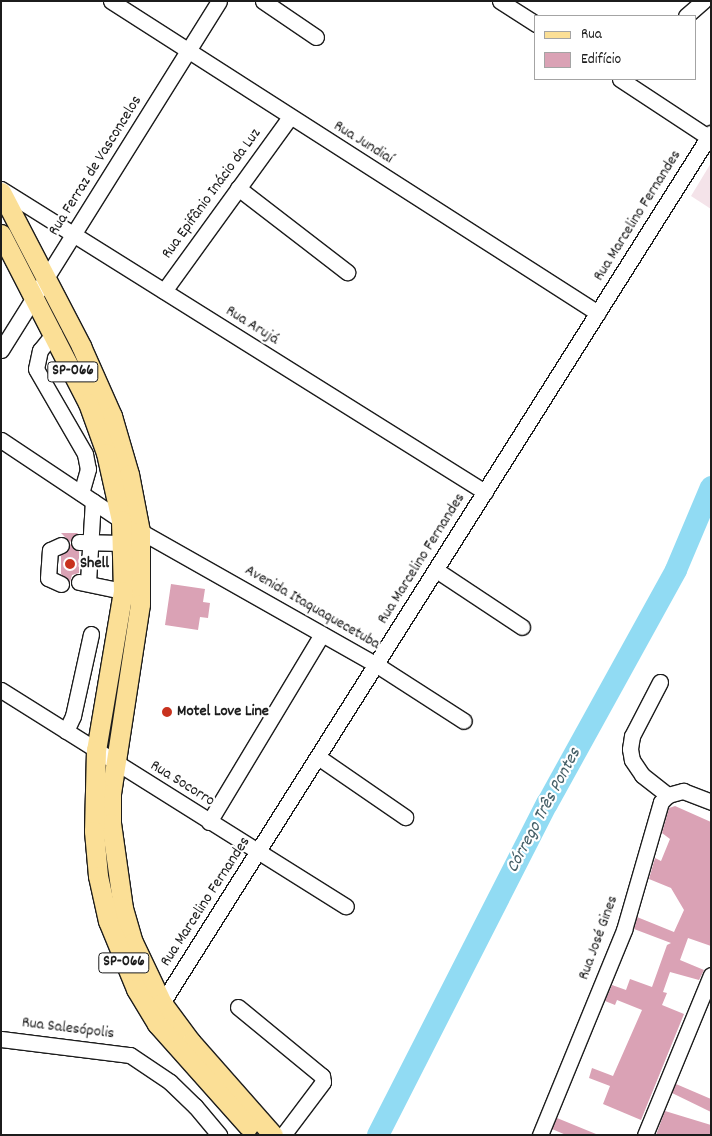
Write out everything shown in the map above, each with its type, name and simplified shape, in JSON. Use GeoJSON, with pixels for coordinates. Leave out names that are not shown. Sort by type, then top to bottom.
{"type":"FeatureCollection","features":[{"type":"Feature","properties":{"kind":"main road","name":"SP-066"},"geometry":{"type":"LineString","coordinates":[[1,190],[47,279],[112,416],[129,474],[140,531],[140,604],[115,763],[111,822],[115,870],[133,942],[162,1003],[191,1042],[273,1135]]}},
{"type":"Feature","properties":{"kind":"main road","name":"SP-066"},"geometry":{"type":"LineString","coordinates":[[1,234],[54,332],[100,436],[121,520],[124,591],[96,750],[94,831],[98,876],[108,921],[123,962],[157,1024],[255,1135]]}},
{"type":"Feature","properties":{"kind":"street","name":"Rua Jundiaí"},"geometry":{"type":"LineString","coordinates":[[111,1],[189,49],[290,117],[598,313]]}},
{"type":"Feature","properties":{"kind":"street","name":"Rua Ferraz de Vasconcelos"},"geometry":{"type":"LineString","coordinates":[[1,350],[220,1]]}},
{"type":"Feature","properties":{"kind":"street"},"geometry":{"type":"LineString","coordinates":[[263,1],[316,37]]}},
{"type":"Feature","properties":{"kind":"street"},"geometry":{"type":"LineString","coordinates":[[687,15],[703,1]]}},
{"type":"Feature","properties":{"kind":"street"},"geometry":{"type":"LineString","coordinates":[[509,3],[534,22]]}},
{"type":"Feature","properties":{"kind":"street"},"geometry":{"type":"LineString","coordinates":[[622,80],[709,135]]}},
{"type":"Feature","properties":{"kind":"street","name":"Rua Epifânio Inácio da Luz"},"geometry":{"type":"LineString","coordinates":[[164,291],[290,117]]}},
{"type":"Feature","properties":{"kind":"street","name":"Rua Marcelino Fernandes"},"geometry":{"type":"LineString","coordinates":[[162,1003],[259,852],[709,135]]}},
{"type":"Feature","properties":{"kind":"street"},"geometry":{"type":"LineString","coordinates":[[238,188],[346,272]]}},
{"type":"Feature","properties":{"kind":"street","name":"Rua Arujá"},"geometry":{"type":"LineString","coordinates":[[1,190],[485,492]]}},
{"type":"Feature","properties":{"kind":"street"},"geometry":{"type":"LineString","coordinates":[[54,332],[40,350],[36,369],[85,454],[88,469],[83,582],[124,591]]}},
{"type":"Feature","properties":{"kind":"street"},"geometry":{"type":"LineString","coordinates":[[1,440],[121,520]]}},
{"type":"Feature","properties":{"kind":"street","name":"Avenida Itaquaquecetuba"},"geometry":{"type":"LineString","coordinates":[[140,531],[376,665],[464,721]]}},
{"type":"Feature","properties":{"kind":"street"},"geometry":{"type":"LineString","coordinates":[[85,541],[122,543]]}},
{"type":"Feature","properties":{"kind":"street"},"geometry":{"type":"LineString","coordinates":[[61,546],[50,550],[48,578],[61,584]]}},
{"type":"Feature","properties":{"kind":"street"},"geometry":{"type":"LineString","coordinates":[[436,570],[522,626]]}},
{"type":"Feature","properties":{"kind":"street"},"geometry":{"type":"LineString","coordinates":[[66,731],[73,716],[91,634]]}},
{"type":"Feature","properties":{"kind":"street"},"geometry":{"type":"LineString","coordinates":[[209,822],[322,634]]}},
{"type":"Feature","properties":{"kind":"street"},"geometry":{"type":"LineString","coordinates":[[660,682],[632,736],[630,749],[632,760],[642,776],[668,795],[683,791],[711,802]]}},
{"type":"Feature","properties":{"kind":"street","name":"Rua Socorro"},"geometry":{"type":"LineString","coordinates":[[1,690],[209,822],[346,906]]}},
{"type":"Feature","properties":{"kind":"street"},"geometry":{"type":"LineString","coordinates":[[318,757],[405,817]]}},
{"type":"Feature","properties":{"kind":"street","name":"Rua José Gines"},"geometry":{"type":"LineString","coordinates":[[540,1135],[624,930],[659,810],[668,795]]}},
{"type":"Feature","properties":{"kind":"street"},"geometry":{"type":"LineString","coordinates":[[645,1135],[711,975]]}},
{"type":"Feature","properties":{"kind":"street"},"geometry":{"type":"LineString","coordinates":[[238,1007],[322,1076],[323,1082],[283,1135]]}},
{"type":"Feature","properties":{"kind":"street","name":"Rua Salesópolis"},"geometry":{"type":"LineString","coordinates":[[1,1038],[107,1050],[130,1055],[170,1082],[195,1106],[219,1135]]}},
{"type":"Feature","properties":{"kind":"shaded area"},"geometry":{"type":"Polygon","coordinates":[[[711,163],[711,209],[691,196],[711,163]]]}},
{"type":"Feature","properties":{"kind":"building"},"geometry":{"type":"Polygon","coordinates":[[[61,533],[78,533],[70,542],[61,533]]]}},
{"type":"Feature","properties":{"kind":"building"},"geometry":{"type":"Polygon","coordinates":[[[70,544],[79,551],[79,573],[72,575],[70,582],[61,574],[61,555],[68,551],[70,544]]]}},
{"type":"Feature","properties":{"kind":"building"},"geometry":{"type":"Polygon","coordinates":[[[171,584],[205,589],[203,602],[210,603],[208,618],[200,617],[198,630],[165,625],[171,584]]]}},
{"type":"Feature","properties":{"kind":"building"},"geometry":{"type":"Polygon","coordinates":[[[675,806],[711,822],[711,946],[688,938],[680,960],[704,970],[699,980],[670,972],[663,992],[667,993],[662,1005],[684,1014],[641,1120],[603,1104],[610,1086],[589,1078],[592,1068],[613,1076],[642,1010],[617,1000],[615,1005],[605,1001],[612,985],[626,990],[630,979],[652,987],[667,945],[671,943],[634,929],[637,917],[674,932],[684,910],[671,888],[649,879],[655,858],[661,861],[670,839],[662,833],[669,808],[675,806]]]}},
{"type":"Feature","properties":{"kind":"building"},"geometry":{"type":"Polygon","coordinates":[[[676,1084],[711,1099],[711,1112],[672,1093],[676,1084]]]}},
{"type":"Feature","properties":{"kind":"building"},"geometry":{"type":"Polygon","coordinates":[[[665,1111],[711,1125],[711,1135],[656,1135],[665,1111]]]}},
{"type":"Feature","properties":{"kind":"building"},"geometry":{"type":"Polygon","coordinates":[[[557,1118],[596,1135],[566,1135],[552,1129],[557,1118]]]}},
{"type":"Feature","properties":{"kind":"waterway","name":"Córrego Três Pontes"},"geometry":{"type":"LineString","coordinates":[[378,1135],[547,804],[676,570],[711,487]]}},
{"type":"Feature","properties":{"kind":"place","name":"Shell"},"geometry":{"type":"Point","coordinates":[70,564]}},
{"type":"Feature","properties":{"kind":"place","name":"Motel Love Line"},"geometry":{"type":"Point","coordinates":[167,712]}}]}
